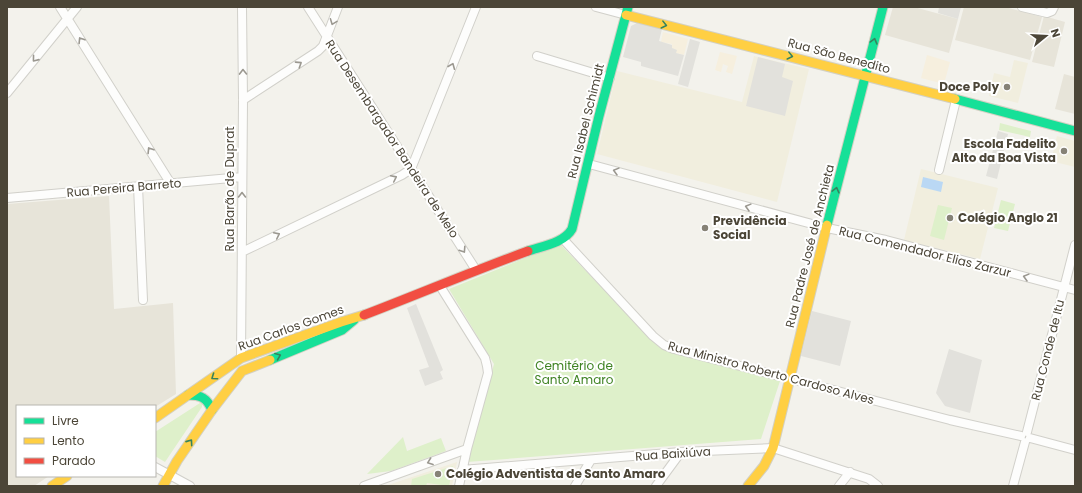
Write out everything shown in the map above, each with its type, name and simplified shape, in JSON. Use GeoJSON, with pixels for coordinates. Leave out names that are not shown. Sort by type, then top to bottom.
{"type":"FeatureCollection","features":[{"type":"Feature","properties":{"kind":"street"},"geometry":{"type":"LineString","coordinates":[[60,7],[171,184]]}},
{"type":"Feature","properties":{"kind":"street"},"geometry":{"type":"LineString","coordinates":[[7,93],[77,7]]}},
{"type":"Feature","properties":{"kind":"street","name":"Rua Barão de Duprat"},"geometry":{"type":"LineString","coordinates":[[242,7],[242,371]]}},
{"type":"Feature","properties":{"kind":"street","name":"Rua Desembargador Bandeira de Melo"},"geometry":{"type":"LineString","coordinates":[[308,7],[476,270]]}},
{"type":"Feature","properties":{"kind":"street"},"geometry":{"type":"LineString","coordinates":[[243,100],[318,51],[323,46],[338,7]]}},
{"type":"Feature","properties":{"kind":"street"},"geometry":{"type":"LineString","coordinates":[[242,252],[402,175],[411,169],[476,7]]}},
{"type":"Feature","properties":{"kind":"street","name":"Rua São Benedito"},"geometry":{"type":"LineString","coordinates":[[596,7],[627,11],[1075,131]]}},
{"type":"Feature","properties":{"kind":"street","name":"Rua Padre José de Anchieta"},"geometry":{"type":"LineString","coordinates":[[748,486],[764,466],[773,448],[865,75],[884,7]]}},
{"type":"Feature","properties":{"kind":"street"},"geometry":{"type":"LineString","coordinates":[[1022,7],[1047,13],[1052,11],[1054,7]]}},
{"type":"Feature","properties":{"kind":"street","name":"Rua Isabel Schimidt"},"geometry":{"type":"LineString","coordinates":[[563,239],[572,229],[589,164],[599,116],[627,11]]}},
{"type":"Feature","properties":{"kind":"street"},"geometry":{"type":"LineString","coordinates":[[537,56],[610,78]]}},
{"type":"Feature","properties":{"kind":"street"},"geometry":{"type":"LineString","coordinates":[[939,170],[956,100]]}},
{"type":"Feature","properties":{"kind":"street","name":"Rua Comendador Elias Zarzur"},"geometry":{"type":"LineString","coordinates":[[589,164],[827,228],[886,240],[1075,290]]}},
{"type":"Feature","properties":{"kind":"street","name":"Rua Pereira Barreto"},"geometry":{"type":"LineString","coordinates":[[7,198],[242,177]]}},
{"type":"Feature","properties":{"kind":"street"},"geometry":{"type":"LineString","coordinates":[[138,186],[143,300]]}},
{"type":"Feature","properties":{"kind":"street","name":"Rua Carlos Gomes"},"geometry":{"type":"LineString","coordinates":[[156,417],[241,358],[341,322],[357,318],[440,286],[476,270],[563,239]]}},
{"type":"Feature","properties":{"kind":"street","name":"Rua Ministro Roberto Cardoso Alves"},"geometry":{"type":"LineString","coordinates":[[563,239],[653,336],[664,345],[674,349],[715,358],[789,379],[1075,450]]}},
{"type":"Feature","properties":{"kind":"street","name":"Rua Conde de Itu"},"geometry":{"type":"LineString","coordinates":[[1013,486],[1075,245]]}},
{"type":"Feature","properties":{"kind":"street"},"geometry":{"type":"LineString","coordinates":[[440,286],[485,358],[488,366],[488,373],[467,449],[459,486]]}},
{"type":"Feature","properties":{"kind":"street","name":"Rua Carlos Gomes"},"geometry":{"type":"LineString","coordinates":[[163,486],[168,474],[212,410],[242,371],[342,330],[357,318]]}},
{"type":"Feature","properties":{"kind":"street"},"geometry":{"type":"LineString","coordinates":[[188,395],[198,395],[204,397],[209,402],[212,410]]}},
{"type":"Feature","properties":{"kind":"street","name":"Rua Baixiúva"},"geometry":{"type":"LineString","coordinates":[[462,470],[681,452],[773,448],[870,479],[878,486]]}},
{"type":"Feature","properties":{"kind":"street"},"geometry":{"type":"LineString","coordinates":[[364,486],[467,449]]}},
{"type":"Feature","properties":{"kind":"street"},"geometry":{"type":"LineString","coordinates":[[656,486],[681,452]]}},
{"type":"Feature","properties":{"kind":"street"},"geometry":{"type":"LineString","coordinates":[[575,486],[591,460]]}},
{"type":"Feature","properties":{"kind":"street"},"geometry":{"type":"LineString","coordinates":[[156,468],[190,486]]}},
{"type":"Feature","properties":{"kind":"street"},"geometry":{"type":"LineString","coordinates":[[839,486],[850,472]]}},
{"type":"Feature","properties":{"kind":"street"},"geometry":{"type":"LineString","coordinates":[[52,486],[66,477]]}},
{"type":"Feature","properties":{"kind":"shaded area"},"geometry":{"type":"Polygon","coordinates":[[[893,7],[914,7],[958,19],[949,53],[885,35],[893,7]]]}},
{"type":"Feature","properties":{"kind":"shaded area"},"geometry":{"type":"Polygon","coordinates":[[[939,7],[961,7],[958,19],[938,13],[939,7]]]}},
{"type":"Feature","properties":{"kind":"shaded area"},"geometry":{"type":"Polygon","coordinates":[[[964,7],[1005,7],[1042,17],[1030,60],[955,40],[964,7]]]}},
{"type":"Feature","properties":{"kind":"shaded area"},"geometry":{"type":"Polygon","coordinates":[[[1044,16],[1065,22],[1054,67],[1032,62],[1044,16]]]}},
{"type":"Feature","properties":{"kind":"shaded area"},"geometry":{"type":"Polygon","coordinates":[[[637,23],[662,29],[659,41],[672,45],[672,48],[677,50],[676,53],[684,55],[678,76],[641,66],[641,62],[623,57],[631,26],[637,23]]]}},
{"type":"Feature","properties":{"kind":"shaded area"},"geometry":{"type":"Polygon","coordinates":[[[663,32],[688,39],[684,55],[676,53],[672,48],[672,44],[661,42],[663,32]]]}},
{"type":"Feature","properties":{"kind":"shaded area"},"geometry":{"type":"Polygon","coordinates":[[[690,39],[700,42],[688,87],[678,84],[690,39]]]}},
{"type":"Feature","properties":{"kind":"shaded area"},"geometry":{"type":"Polygon","coordinates":[[[720,52],[737,56],[732,74],[726,72],[728,66],[723,64],[721,72],[715,70],[720,52]]]}},
{"type":"Feature","properties":{"kind":"shaded area"},"geometry":{"type":"Polygon","coordinates":[[[927,55],[950,62],[944,84],[921,78],[927,55]]]}},
{"type":"Feature","properties":{"kind":"shaded area"},"geometry":{"type":"Polygon","coordinates":[[[754,56],[809,69],[777,202],[597,154],[617,71],[742,102],[754,56]]]}},
{"type":"Feature","properties":{"kind":"shaded area"},"geometry":{"type":"Polygon","coordinates":[[[758,57],[785,64],[782,77],[793,81],[785,116],[746,106],[758,57]]]}},
{"type":"Feature","properties":{"kind":"shaded area","name":"Doce Poly"},"geometry":{"type":"Polygon","coordinates":[[[1014,60],[1028,63],[1018,103],[989,96],[994,73],[1010,77],[1014,60]]]}},
{"type":"Feature","properties":{"kind":"shaded area"},"geometry":{"type":"Polygon","coordinates":[[[1064,74],[1075,77],[1075,114],[1055,109],[1064,74]]]}},
{"type":"Feature","properties":{"kind":"shaded area"},"geometry":{"type":"Polygon","coordinates":[[[998,131],[1008,134],[997,179],[986,176],[998,131]]]}},
{"type":"Feature","properties":{"kind":"shaded area","name":"Escola Fadelito Alto da Boa Vista"},"geometry":{"type":"Polygon","coordinates":[[[1057,136],[1075,141],[1075,167],[1051,161],[1057,136]]]}},
{"type":"Feature","properties":{"kind":"shaded area","name":"Colégio Anglo 21"},"geometry":{"type":"Polygon","coordinates":[[[921,169],[998,188],[980,259],[904,240],[921,169]]]}},
{"type":"Feature","properties":{"kind":"shaded area"},"geometry":{"type":"Polygon","coordinates":[[[109,196],[114,309],[173,303],[176,394],[156,406],[156,405],[16,405],[16,477],[48,477],[34,486],[7,486],[7,204],[109,196]]]}},
{"type":"Feature","properties":{"kind":"shaded area"},"geometry":{"type":"Polygon","coordinates":[[[416,304],[443,370],[440,372],[443,379],[425,386],[419,370],[429,367],[407,308],[416,304]]]}},
{"type":"Feature","properties":{"kind":"shaded area"},"geometry":{"type":"Polygon","coordinates":[[[812,311],[851,321],[840,366],[801,356],[812,311]]]}},
{"type":"Feature","properties":{"kind":"shaded area"},"geometry":{"type":"Polygon","coordinates":[[[949,349],[982,360],[970,413],[945,406],[936,393],[949,349]]]}},
{"type":"Feature","properties":{"kind":"shaded area","name":"Colégio Adventista de Santo Amaro"},"geometry":{"type":"Polygon","coordinates":[[[457,462],[452,486],[385,486],[457,462]]]}},
{"type":"Feature","properties":{"kind":"green space"},"geometry":{"type":"Polygon","coordinates":[[[1000,123],[1031,131],[1030,137],[999,130],[1000,123]]]}},
{"type":"Feature","properties":{"kind":"green space"},"geometry":{"type":"Polygon","coordinates":[[[1001,200],[1015,204],[1008,231],[994,228],[1001,200]]]}},
{"type":"Feature","properties":{"kind":"green space"},"geometry":{"type":"Polygon","coordinates":[[[938,205],[952,208],[944,240],[930,236],[938,205]]]}},
{"type":"Feature","properties":{"kind":"green space","name":"Cemitério de Santo Amaro"},"geometry":{"type":"Polygon","coordinates":[[[560,244],[659,347],[719,362],[780,381],[761,439],[467,462],[494,364],[449,289],[560,244]]]}},
{"type":"Feature","properties":{"kind":"green space"},"geometry":{"type":"Polygon","coordinates":[[[200,403],[202,404],[202,407],[165,462],[156,457],[156,431],[200,403]]]}},
{"type":"Feature","properties":{"kind":"green space"},"geometry":{"type":"Polygon","coordinates":[[[403,437],[407,451],[441,438],[446,451],[391,471],[367,474],[403,437]]]}},
{"type":"Feature","properties":{"kind":"green space","name":"Colégio Adventista de Santo Amaro"},"geometry":{"type":"Polygon","coordinates":[[[453,466],[449,486],[427,483],[426,486],[411,486],[412,479],[453,466]]]}},
{"type":"Feature","properties":{"kind":"water"},"geometry":{"type":"Polygon","coordinates":[[[923,177],[943,182],[941,192],[921,187],[923,177]]]}},
{"type":"Feature","properties":{"kind":"traffic: fast"},"geometry":{"type":"LineString","coordinates":[[528,251],[559,241],[572,229],[599,116],[628,7]]}},
{"type":"Feature","properties":{"kind":"traffic: fast"},"geometry":{"type":"LineString","coordinates":[[827,225],[883,7]]}},
{"type":"Feature","properties":{"kind":"traffic: fast"},"geometry":{"type":"LineString","coordinates":[[955,99],[1075,131]]}},
{"type":"Feature","properties":{"kind":"traffic: fast"},"geometry":{"type":"LineString","coordinates":[[270,360],[342,330],[354,320]]}},
{"type":"Feature","properties":{"kind":"traffic: fast"},"geometry":{"type":"LineString","coordinates":[[188,395],[203,398],[212,410]]}},
{"type":"Feature","properties":{"kind":"traffic: slow"},"geometry":{"type":"LineString","coordinates":[[626,15],[955,99]]}},
{"type":"Feature","properties":{"kind":"traffic: slow"},"geometry":{"type":"LineString","coordinates":[[748,486],[764,466],[773,448],[827,225]]}},
{"type":"Feature","properties":{"kind":"traffic: slow"},"geometry":{"type":"LineString","coordinates":[[156,417],[241,358],[364,315]]}},
{"type":"Feature","properties":{"kind":"traffic: slow"},"geometry":{"type":"LineString","coordinates":[[163,486],[177,461],[212,410],[242,371],[270,360]]}},
{"type":"Feature","properties":{"kind":"traffic: slow"},"geometry":{"type":"LineString","coordinates":[[52,486],[66,477]]}},
{"type":"Feature","properties":{"kind":"traffic: jam"},"geometry":{"type":"LineString","coordinates":[[364,315],[528,251]]}},
{"type":"Feature","properties":{"kind":"place","name":"Doce Poly"},"geometry":{"type":"Point","coordinates":[1007,87]}},
{"type":"Feature","properties":{"kind":"place","name":"Escola Fadelito Alto da Boa Vista"},"geometry":{"type":"Point","coordinates":[1064,151]}},
{"type":"Feature","properties":{"kind":"place","name":"Colégio Anglo 21"},"geometry":{"type":"Point","coordinates":[950,218]}},
{"type":"Feature","properties":{"kind":"place","name":"Previdência Social"},"geometry":{"type":"Point","coordinates":[705,228]}},
{"type":"Feature","properties":{"kind":"place","name":"Colégio Adventista de Santo Amaro"},"geometry":{"type":"Point","coordinates":[438,474]}}]}
